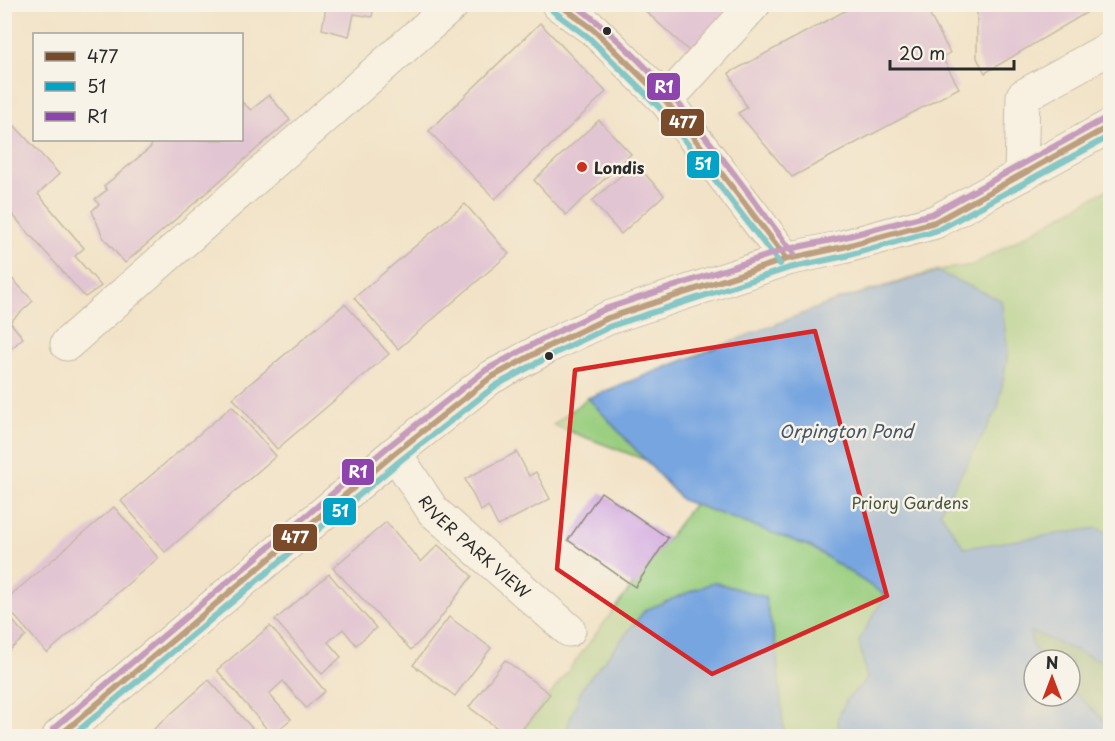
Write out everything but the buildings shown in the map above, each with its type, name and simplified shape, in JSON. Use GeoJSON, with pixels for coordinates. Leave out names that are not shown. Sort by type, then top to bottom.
{"type":"FeatureCollection","features":[{"type":"Feature","properties":{"kind":"main road"},"geometry":{"type":"LineString","coordinates":[[67,344],[453,4]]}},
{"type":"Feature","properties":{"kind":"main road"},"geometry":{"type":"LineString","coordinates":[[558,4],[594,30],[666,101],[787,259]]}},
{"type":"Feature","properties":{"kind":"main road"},"geometry":{"type":"LineString","coordinates":[[666,101],[754,4]]}},
{"type":"Feature","properties":{"kind":"main road"},"geometry":{"type":"LineString","coordinates":[[1021,175],[1023,96],[1110,48]]}},
{"type":"Feature","properties":{"kind":"main road"},"geometry":{"type":"LineString","coordinates":[[58,736],[395,453],[490,378],[608,318],[787,259],[843,247],[935,222],[1110,126]]}},
{"type":"Feature","properties":{"kind":"main road","name":"RIVER PARK VIEW"},"geometry":{"type":"LineString","coordinates":[[395,453],[433,511],[569,630]]}},
{"type":"Feature","properties":{"kind":"highlighted area"},"geometry":{"type":"Polygon","coordinates":[[[815,331],[887,596],[712,674],[557,569],[575,370],[815,331]]]}},
{"type":"Feature","properties":{"kind":"green space","name":"Priory Gardens"},"geometry":{"type":"Polygon","coordinates":[[[1110,188],[1110,736],[519,736],[709,484],[553,425],[588,398],[835,301],[938,270],[973,265],[1110,188]]]}},
{"type":"Feature","properties":{"kind":"green space"},"geometry":{"type":"Polygon","coordinates":[[[1030,631],[1070,648],[1034,648],[1030,631]]]}},
{"type":"Feature","properties":{"kind":"green space"},"geometry":{"type":"Polygon","coordinates":[[[1082,653],[1110,662],[1110,722],[1103,720],[1082,700],[1082,653]]]}},
{"type":"Feature","properties":{"kind":"water","name":"Orpington Pond"},"geometry":{"type":"Polygon","coordinates":[[[938,272],[1001,300],[1008,352],[998,408],[940,512],[965,548],[1097,528],[1110,533],[1110,662],[1082,653],[1082,648],[1070,648],[1030,631],[1034,648],[1022,648],[1022,708],[1082,708],[1082,700],[1103,720],[1110,722],[1110,736],[841,736],[837,720],[847,699],[867,679],[859,641],[885,595],[811,547],[682,500],[588,398],[835,301],[938,272]]]}},
{"type":"Feature","properties":{"kind":"water"},"geometry":{"type":"Polygon","coordinates":[[[714,582],[765,597],[776,645],[784,736],[564,736],[582,688],[645,610],[714,582]]]}},
{"type":"Feature","properties":{"kind":"transit line","name":"477"},"geometry":{"type":"LineString","coordinates":[[559,4],[594,30],[666,101],[787,259]]}},
{"type":"Feature","properties":{"kind":"transit line","name":"R1"},"geometry":{"type":"LineString","coordinates":[[574,4],[607,30],[665,89],[719,154],[794,254]]}},
{"type":"Feature","properties":{"kind":"transit line","name":"51"},"geometry":{"type":"LineString","coordinates":[[553,11],[588,37],[659,107],[780,264]]}},
{"type":"Feature","properties":{"kind":"transit line","name":"R1"},"geometry":{"type":"LineString","coordinates":[[53,729],[389,446],[486,370],[605,309],[784,250],[841,238],[932,214],[1106,118]]}},
{"type":"Feature","properties":{"kind":"transit line","name":"477"},"geometry":{"type":"LineString","coordinates":[[59,736],[395,453],[490,378],[608,318],[787,259],[843,247],[935,222],[1110,126]]}},
{"type":"Feature","properties":{"kind":"transit line","name":"51"},"geometry":{"type":"LineString","coordinates":[[72,736],[401,460],[495,386],[611,326],[789,268],[845,256],[938,230],[1110,136]]}},
{"type":"Feature","properties":{"kind":"place","name":"Londis"},"geometry":{"type":"Point","coordinates":[582,167]}}]}
